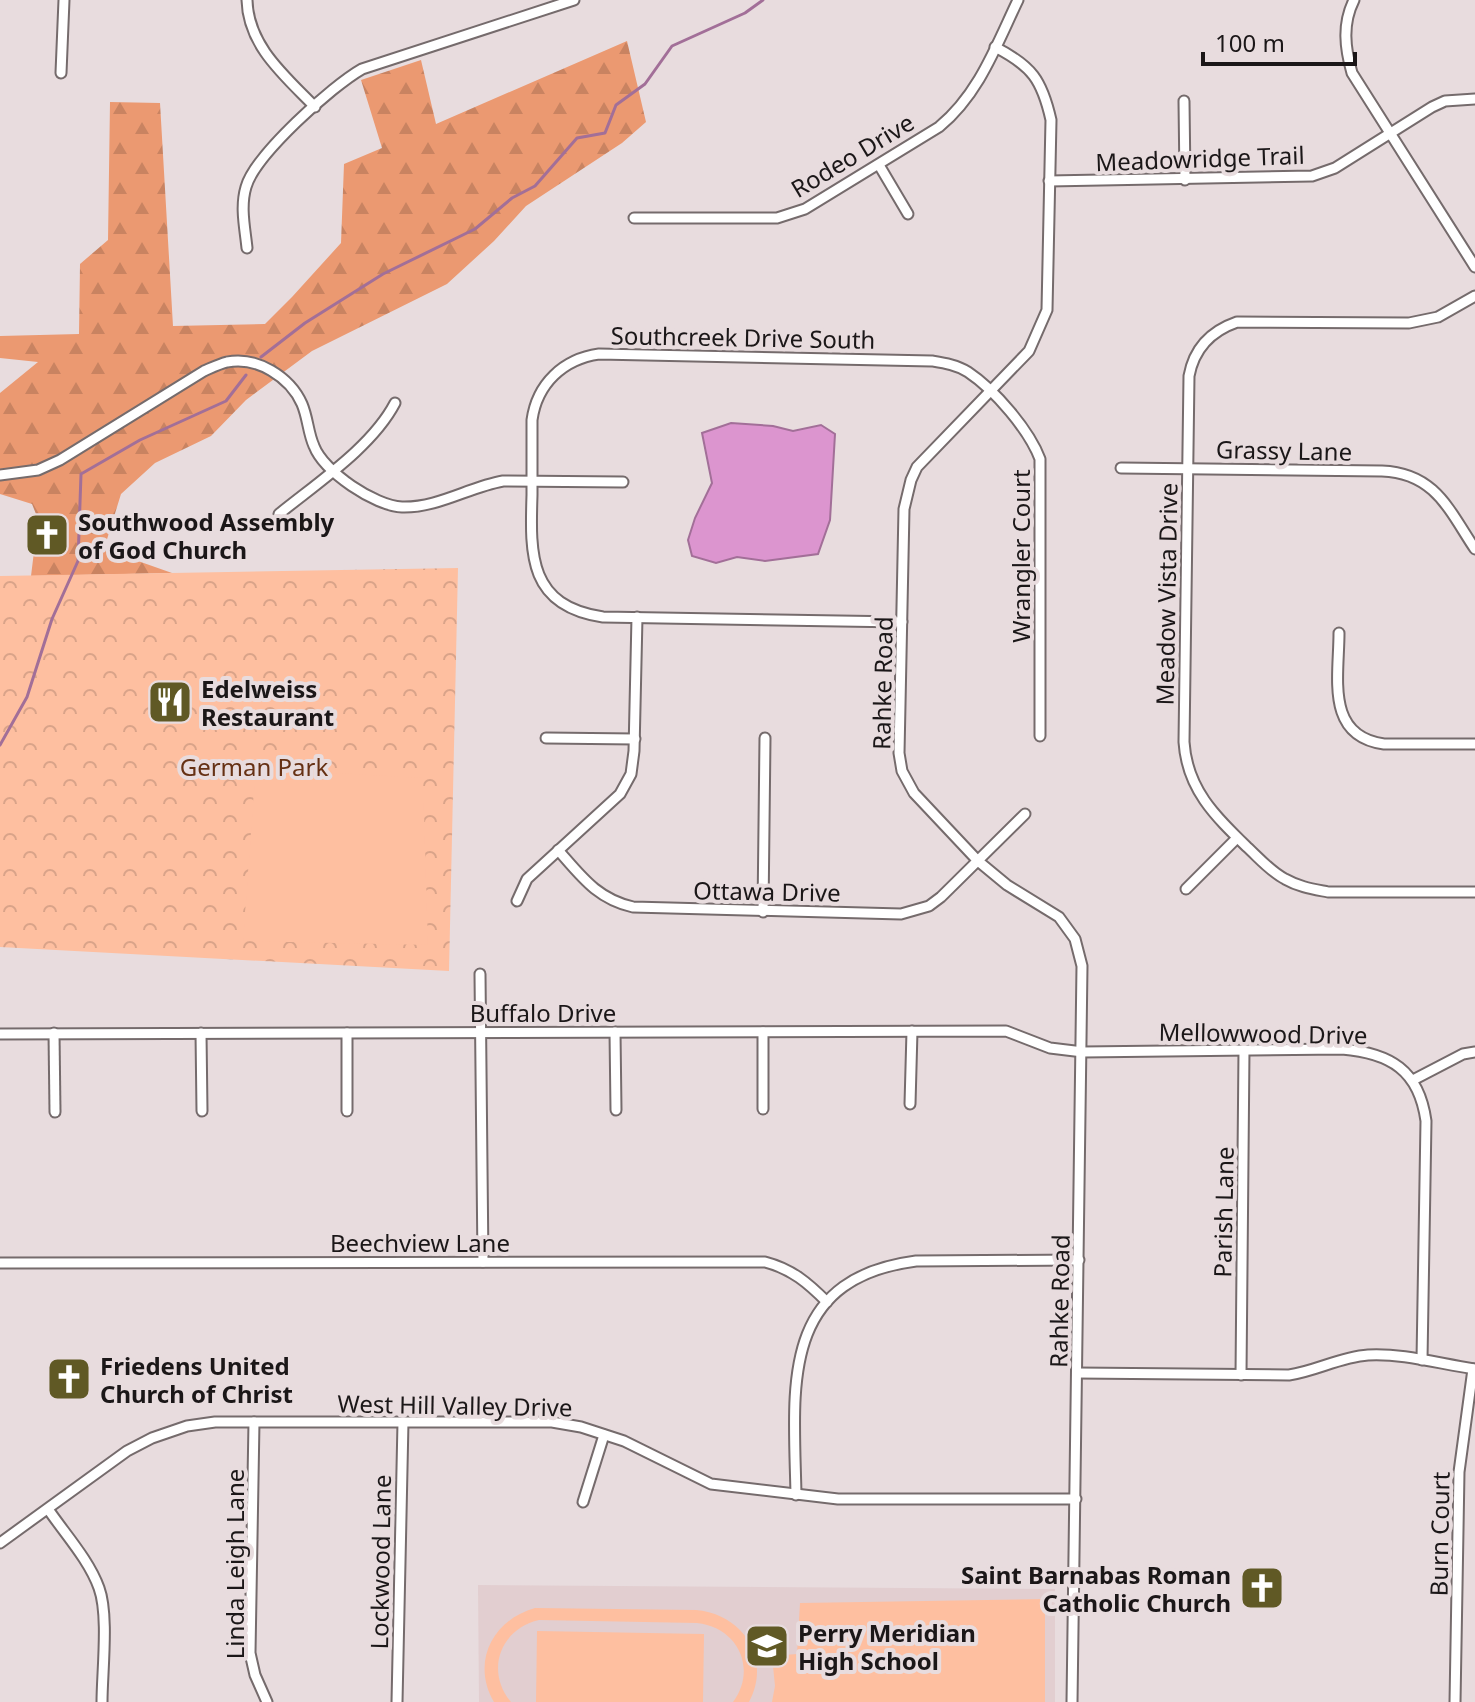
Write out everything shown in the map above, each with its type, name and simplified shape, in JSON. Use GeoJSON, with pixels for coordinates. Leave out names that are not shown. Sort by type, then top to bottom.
{"type":"FeatureCollection","features":[{"type":"Feature","properties":{"kind":"street"},"geometry":{"type":"LineString","coordinates":[[61,73],[64,0]]}},
{"type":"Feature","properties":{"kind":"street"},"geometry":{"type":"LineString","coordinates":[[247,0],[247,15],[257,41],[271,61],[315,107]]}},
{"type":"Feature","properties":{"kind":"street"},"geometry":{"type":"LineString","coordinates":[[247,248],[242,208],[249,176],[262,156],[344,79],[362,69],[574,0]]}},
{"type":"Feature","properties":{"kind":"street","name":"Rodeo Drive"},"geometry":{"type":"LineString","coordinates":[[634,218],[777,218],[805,209],[879,165],[957,112],[975,90],[1018,0]]}},
{"type":"Feature","properties":{"kind":"street"},"geometry":{"type":"LineString","coordinates":[[1354,0],[1345,27],[1345,50],[1352,73],[1475,267]]}},
{"type":"Feature","properties":{"kind":"street","name":"Rahke Road"},"geometry":{"type":"LineString","coordinates":[[995,47],[1026,66],[1045,93],[1051,120],[1047,310],[1029,351],[991,393],[929,452],[911,480],[904,509],[899,753],[902,771],[914,793],[978,861],[1007,885],[1059,917],[1075,939],[1082,966],[1072,1702]]}},
{"type":"Feature","properties":{"kind":"street","name":"Meadowridge Trail"},"geometry":{"type":"LineString","coordinates":[[1049,181],[1312,176],[1335,168],[1432,107],[1445,101],[1475,99]]}},
{"type":"Feature","properties":{"kind":"street"},"geometry":{"type":"LineString","coordinates":[[1184,101],[1185,180]]}},
{"type":"Feature","properties":{"kind":"street"},"geometry":{"type":"LineString","coordinates":[[879,165],[908,214]]}},
{"type":"Feature","properties":{"kind":"street","name":"Meadow Vista Drive"},"geometry":{"type":"LineString","coordinates":[[1475,296],[1448,313],[1424,321],[1242,322],[1223,327],[1208,338],[1196,353],[1190,371],[1185,752],[1198,793],[1237,838],[1282,878],[1313,890],[1475,892]]}},
{"type":"Feature","properties":{"kind":"street","name":"Southcreek Drive South"},"geometry":{"type":"LineString","coordinates":[[902,622],[585,614],[559,601],[543,584],[531,548],[532,420],[540,394],[550,378],[564,366],[590,355],[932,361],[951,364],[968,372],[991,393]]}},
{"type":"Feature","properties":{"kind":"street"},"geometry":{"type":"LineString","coordinates":[[0,475],[38,470],[60,460],[204,371],[226,362],[240,361],[268,368],[290,385],[302,405],[314,447],[322,460],[370,498],[402,507],[435,504],[484,484],[503,481],[623,482]]}},
{"type":"Feature","properties":{"kind":"street","name":"Wrangler Court"},"geometry":{"type":"LineString","coordinates":[[991,393],[1028,433],[1040,459],[1040,736]]}},
{"type":"Feature","properties":{"kind":"street"},"geometry":{"type":"LineString","coordinates":[[279,514],[385,422],[395,403]]}},
{"type":"Feature","properties":{"kind":"street","name":"Grassy Lane"},"geometry":{"type":"LineString","coordinates":[[1121,468],[1391,471],[1419,479],[1440,495],[1475,549]]}},
{"type":"Feature","properties":{"kind":"street"},"geometry":{"type":"LineString","coordinates":[[517,901],[527,879],[620,794],[631,774],[635,739],[637,617]]}},
{"type":"Feature","properties":{"kind":"street"},"geometry":{"type":"LineString","coordinates":[[1339,633],[1339,701],[1344,720],[1353,732],[1370,742],[1384,744],[1475,744]]}},
{"type":"Feature","properties":{"kind":"street"},"geometry":{"type":"LineString","coordinates":[[546,738],[635,739]]}},
{"type":"Feature","properties":{"kind":"street"},"geometry":{"type":"LineString","coordinates":[[763,912],[765,738]]}},
{"type":"Feature","properties":{"kind":"street","name":"Ottawa Drive"},"geometry":{"type":"LineString","coordinates":[[558,850],[591,887],[614,903],[633,907],[901,914],[916,912],[941,897],[1025,814]]}},
{"type":"Feature","properties":{"kind":"street"},"geometry":{"type":"LineString","coordinates":[[1186,889],[1237,838]]}},
{"type":"Feature","properties":{"kind":"street"},"geometry":{"type":"LineString","coordinates":[[480,974],[483,1262]]}},
{"type":"Feature","properties":{"kind":"street"},"geometry":{"type":"LineString","coordinates":[[910,1104],[912,1031]]}},
{"type":"Feature","properties":{"kind":"street","name":"Buffalo Drive"},"geometry":{"type":"LineString","coordinates":[[0,1034],[1006,1031],[1050,1048],[1083,1052]]}},
{"type":"Feature","properties":{"kind":"street"},"geometry":{"type":"LineString","coordinates":[[615,1032],[616,1110]]}},
{"type":"Feature","properties":{"kind":"street"},"geometry":{"type":"LineString","coordinates":[[763,1032],[763,1109]]}},
{"type":"Feature","properties":{"kind":"street"},"geometry":{"type":"LineString","coordinates":[[54,1033],[55,1112]]}},
{"type":"Feature","properties":{"kind":"street"},"geometry":{"type":"LineString","coordinates":[[201,1033],[202,1111]]}},
{"type":"Feature","properties":{"kind":"street"},"geometry":{"type":"LineString","coordinates":[[347,1033],[347,1111]]}},
{"type":"Feature","properties":{"kind":"street","name":"Parish Lane"},"geometry":{"type":"LineString","coordinates":[[1241,1375],[1244,1050]]}},
{"type":"Feature","properties":{"kind":"street","name":"Mellowwood Drive"},"geometry":{"type":"LineString","coordinates":[[1083,1052],[1368,1051],[1395,1062],[1413,1080]]}},
{"type":"Feature","properties":{"kind":"street"},"geometry":{"type":"LineString","coordinates":[[1422,1360],[1426,1121],[1424,1103],[1413,1080],[1463,1054],[1475,1052]]}},
{"type":"Feature","properties":{"kind":"street"},"geometry":{"type":"LineString","coordinates":[[796,1495],[795,1378],[800,1351],[810,1326],[827,1302],[861,1276],[897,1264],[916,1261],[1079,1260]]}},
{"type":"Feature","properties":{"kind":"street","name":"Beechview Lane"},"geometry":{"type":"LineString","coordinates":[[0,1263],[765,1262],[801,1277],[827,1302]]}},
{"type":"Feature","properties":{"kind":"street"},"geometry":{"type":"LineString","coordinates":[[1077,1373],[1297,1374],[1334,1361],[1367,1355],[1474,1369]]}},
{"type":"Feature","properties":{"kind":"street","name":"Burn Court"},"geometry":{"type":"LineString","coordinates":[[1455,1702],[1459,1472],[1474,1369]]}},
{"type":"Feature","properties":{"kind":"street","name":"West Hill Valley Drive"},"geometry":{"type":"LineString","coordinates":[[0,1543],[127,1451],[187,1426],[215,1422],[552,1422],[581,1427],[624,1441],[711,1484],[838,1499],[1076,1499]]}},
{"type":"Feature","properties":{"kind":"street","name":"Linda Leigh Lane"},"geometry":{"type":"LineString","coordinates":[[254,1422],[250,1653],[255,1675],[267,1702]]}},
{"type":"Feature","properties":{"kind":"street","name":"Lockwood Lane"},"geometry":{"type":"LineString","coordinates":[[397,1702],[403,1422]]}},
{"type":"Feature","properties":{"kind":"street"},"geometry":{"type":"LineString","coordinates":[[583,1502],[604,1435]]}},
{"type":"Feature","properties":{"kind":"street"},"geometry":{"type":"LineString","coordinates":[[48,1509],[93,1574],[100,1592],[103,1611],[102,1702]]}},
{"type":"Feature","properties":{"kind":"shaded area"},"geometry":{"type":"Polygon","coordinates":[[[731,423],[793,431],[821,425],[835,434],[830,520],[818,554],[765,561],[737,557],[716,563],[692,556],[688,540],[712,483],[702,433],[731,423]]]}},
{"type":"Feature","properties":{"kind":"shaded area","name":"Perry Meridian High School"},"geometry":{"type":"Polygon","coordinates":[[[478,1585],[1055,1589],[1055,1702],[479,1702],[478,1585]]]}},
{"type":"Feature","properties":{"kind":"green space"},"geometry":{"type":"Polygon","coordinates":[[[627,41],[646,122],[622,143],[526,206],[494,241],[447,284],[312,351],[246,400],[211,436],[155,463],[121,494],[104,549],[172,573],[31,576],[38,519],[32,504],[0,494],[0,393],[38,362],[0,358],[0,336],[79,334],[80,264],[108,240],[110,102],[160,103],[173,326],[265,324],[341,243],[344,164],[382,148],[361,80],[421,60],[436,124],[627,41]]]}},
{"type":"Feature","properties":{"kind":"green space","name":"German Park"},"geometry":{"type":"Polygon","coordinates":[[[458,568],[449,971],[0,947],[0,576],[458,568]]]}},
{"type":"Feature","properties":{"kind":"green space"},"geometry":{"type":"Polygon","coordinates":[[[334,773],[423,778],[428,945],[243,941],[255,776],[334,773]]]}},
{"type":"Feature","properties":{"kind":"green space"},"geometry":{"type":"Polygon","coordinates":[[[1045,1599],[1045,1702],[772,1702],[775,1686],[772,1656],[797,1654],[800,1603],[1045,1599]]]}},
{"type":"Feature","properties":{"kind":"green space"},"geometry":{"type":"Polygon","coordinates":[[[535,1608],[696,1610],[713,1613],[739,1630],[749,1641],[755,1655],[755,1686],[749,1702],[733,1702],[744,1676],[743,1663],[733,1641],[711,1626],[697,1623],[539,1620],[515,1632],[506,1642],[498,1665],[499,1677],[511,1702],[494,1702],[485,1673],[490,1645],[507,1622],[535,1608]]]}},
{"type":"Feature","properties":{"kind":"green space"},"geometry":{"type":"Polygon","coordinates":[[[537,1631],[704,1634],[703,1702],[536,1702],[537,1631]]]}},
{"type":"Feature","properties":{"kind":"waterway"},"geometry":{"type":"LineString","coordinates":[[261,357],[305,323],[383,274],[475,229],[512,198],[535,186],[577,138],[605,133],[616,105],[645,84],[672,46],[745,13],[763,0]]}},
{"type":"Feature","properties":{"kind":"waterway"},"geometry":{"type":"LineString","coordinates":[[0,745],[27,697],[52,619],[78,561],[81,474],[140,440],[226,401],[246,375]]}},
{"type":"Feature","properties":{"kind":"place","name":"Southwood Assembly of God Church"},"geometry":{"type":"Point","coordinates":[47,535]}},
{"type":"Feature","properties":{"kind":"place","name":"Edelweiss Restaurant"},"geometry":{"type":"Point","coordinates":[170,702]}},
{"type":"Feature","properties":{"kind":"place","name":"Friedens United Church of Christ"},"geometry":{"type":"Point","coordinates":[69,1379]}},
{"type":"Feature","properties":{"kind":"place","name":"Saint Barnabas Roman Catholic Church"},"geometry":{"type":"Point","coordinates":[1262,1588]}},
{"type":"Feature","properties":{"kind":"place","name":"Perry Meridian High School"},"geometry":{"type":"Point","coordinates":[767,1646]}}]}
